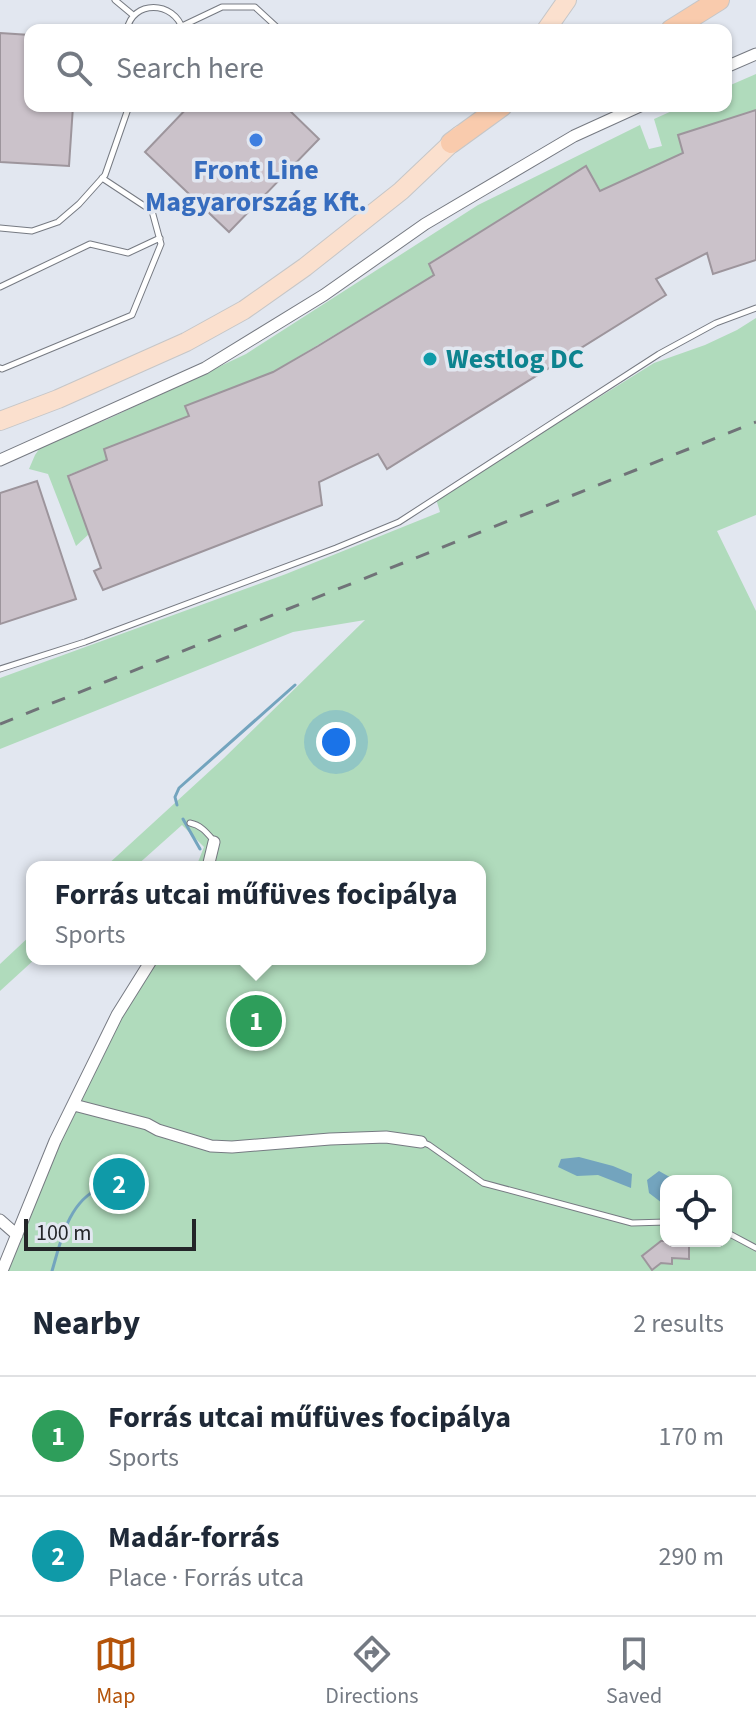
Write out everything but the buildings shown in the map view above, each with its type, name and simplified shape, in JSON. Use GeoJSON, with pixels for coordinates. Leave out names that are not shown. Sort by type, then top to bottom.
{"type":"FeatureCollection","features":[{"type":"Feature","properties":{"kind":"highway"},"geometry":{"type":"LineString","coordinates":[[681,24],[719,0]]}},
{"type":"Feature","properties":{"kind":"highway"},"geometry":{"type":"LineString","coordinates":[[451,143],[494,112]]}},
{"type":"Feature","properties":{"kind":"main road"},"geometry":{"type":"LineString","coordinates":[[550,24],[567,0]]}},
{"type":"Feature","properties":{"kind":"main road"},"geometry":{"type":"LineString","coordinates":[[0,421],[146,360],[244,310],[305,267],[401,191],[480,112]]}},
{"type":"Feature","properties":{"kind":"street"},"geometry":{"type":"LineString","coordinates":[[732,64],[756,54]]}},
{"type":"Feature","properties":{"kind":"street"},"geometry":{"type":"LineString","coordinates":[[0,460],[205,368],[324,295],[425,224],[574,136],[627,112]]}},
{"type":"Feature","properties":{"kind":"street"},"geometry":{"type":"LineString","coordinates":[[209,861],[214,842]]}},
{"type":"Feature","properties":{"kind":"street"},"geometry":{"type":"LineString","coordinates":[[2,1271],[55,1141],[117,1015],[148,965]]}},
{"type":"Feature","properties":{"kind":"street"},"geometry":{"type":"LineString","coordinates":[[74,1105],[147,1124],[197,1143],[232,1147],[386,1137],[421,1142]]}},
{"type":"Feature","properties":{"kind":"street"},"geometry":{"type":"LineString","coordinates":[[0,1220],[17,1235]]}},
{"type":"Feature","properties":{"kind":"lane"},"geometry":{"type":"LineString","coordinates":[[115,0],[133,15]]}},
{"type":"Feature","properties":{"kind":"lane"},"geometry":{"type":"LineString","coordinates":[[128,24],[141,9],[162,6],[178,17],[181,24]]}},
{"type":"Feature","properties":{"kind":"lane"},"geometry":{"type":"LineString","coordinates":[[190,24],[222,7],[255,7],[273,24]]}},
{"type":"Feature","properties":{"kind":"lane"},"geometry":{"type":"LineString","coordinates":[[0,228],[32,231],[58,222],[79,204],[105,175],[127,112]]}},
{"type":"Feature","properties":{"kind":"lane"},"geometry":{"type":"LineString","coordinates":[[0,368],[132,315],[161,244],[160,238],[152,211],[102,178]]}},
{"type":"Feature","properties":{"kind":"lane"},"geometry":{"type":"LineString","coordinates":[[0,287],[90,244],[128,253],[160,238]]}},
{"type":"Feature","properties":{"kind":"lane"},"geometry":{"type":"LineString","coordinates":[[0,669],[99,636],[399,522],[659,354],[716,323],[756,308]]}},
{"type":"Feature","properties":{"kind":"lane"},"geometry":{"type":"LineString","coordinates":[[190,823],[206,831],[214,842]]}},
{"type":"Feature","properties":{"kind":"lane"},"geometry":{"type":"LineString","coordinates":[[421,1142],[483,1183],[632,1223],[660,1222]]}},
{"type":"Feature","properties":{"kind":"lane"},"geometry":{"type":"LineString","coordinates":[[732,1235],[756,1248]]}},
{"type":"Feature","properties":{"kind":"green space"},"geometry":{"type":"Polygon","coordinates":[[[756,74],[756,110],[683,153],[603,194],[586,166],[429,263],[434,275],[273,372],[107,460],[68,475],[89,534],[76,546],[48,474],[29,469],[44,442],[106,420],[246,354],[478,205],[640,125],[649,149],[662,146],[654,119],[670,112],[732,112],[732,84],[756,74]]]}},
{"type":"Feature","properties":{"kind":"green space"},"geometry":{"type":"Polygon","coordinates":[[[756,318],[756,515],[717,531],[756,611],[756,1271],[2,1271],[55,1141],[143,965],[486,965],[486,861],[198,861],[204,847],[182,825],[142,861],[112,861],[224,758],[365,620],[293,632],[0,749],[0,678],[286,574],[440,512],[436,499],[654,363],[705,345],[756,318]]]}},
{"type":"Feature","properties":{"kind":"green space"},"geometry":{"type":"Polygon","coordinates":[[[26,940],[26,965],[28,965],[0,991],[0,964],[26,940]]]}},
{"type":"Feature","properties":{"kind":"water"},"geometry":{"type":"Polygon","coordinates":[[[579,1157],[632,1174],[631,1188],[598,1175],[577,1176],[558,1167],[561,1159],[579,1157]]]}},
{"type":"Feature","properties":{"kind":"water"},"geometry":{"type":"Polygon","coordinates":[[[659,1171],[666,1175],[660,1175],[660,1201],[649,1193],[647,1180],[659,1171]]]}},
{"type":"Feature","properties":{"kind":"waterway"},"geometry":{"type":"LineString","coordinates":[[177,805],[175,797],[179,788],[295,685]]}},
{"type":"Feature","properties":{"kind":"waterway"},"geometry":{"type":"LineString","coordinates":[[183,819],[200,849]]}},
{"type":"Feature","properties":{"kind":"waterway"},"geometry":{"type":"LineString","coordinates":[[52,1271],[67,1224],[80,1203],[102,1187],[119,1184]]}},
{"type":"Feature","properties":{"kind":"railway"},"geometry":{"type":"LineString","coordinates":[[0,724],[756,422]]}},
{"type":"Feature","properties":{"kind":"place","name":"Front Line Magyarország Kft."},"geometry":{"type":"Point","coordinates":[256,140]}},
{"type":"Feature","properties":{"kind":"place","name":"Westlog DC"},"geometry":{"type":"Point","coordinates":[430,359]}},
{"type":"Feature","properties":{"kind":"place","name":"Forrás utcai műfüves focipálya"},"geometry":{"type":"Point","coordinates":[256,1021]}},
{"type":"Feature","properties":{"kind":"place","name":"Madár-forrás"},"geometry":{"type":"Point","coordinates":[119,1184]}}]}
